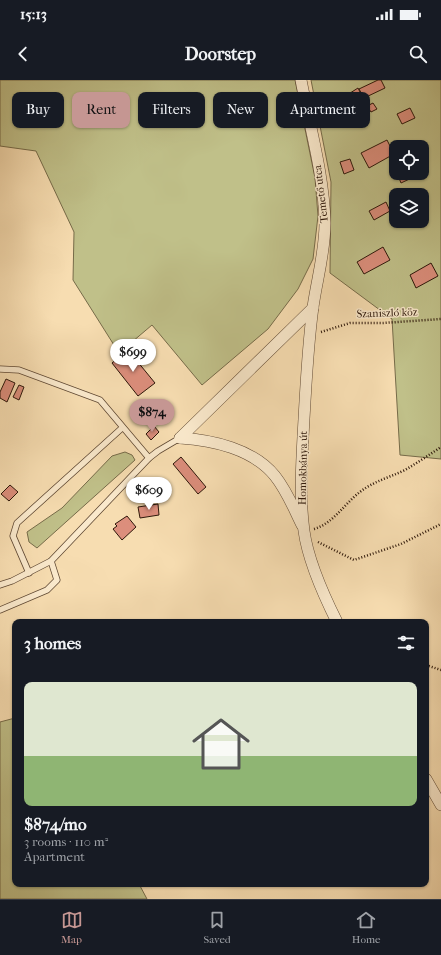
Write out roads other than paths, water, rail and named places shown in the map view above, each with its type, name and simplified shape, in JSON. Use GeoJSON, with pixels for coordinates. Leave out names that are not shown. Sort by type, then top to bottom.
{"type":"FeatureCollection","features":[{"type":"Feature","properties":{"kind":"street","name":"Temető utca"},"geometry":{"type":"LineString","coordinates":[[301,80],[321,184],[325,224],[323,251],[313,308]]}},
{"type":"Feature","properties":{"kind":"street","name":"Homokbánya út"},"geometry":{"type":"LineString","coordinates":[[313,308],[302,470],[305,532],[324,595],[336,619]]}},
{"type":"Feature","properties":{"kind":"street"},"geometry":{"type":"LineString","coordinates":[[180,438],[313,308]]}},
{"type":"Feature","properties":{"kind":"street"},"geometry":{"type":"LineString","coordinates":[[180,438],[203,439],[224,445],[242,452],[260,463],[275,475],[286,492],[305,532]]}},
{"type":"Feature","properties":{"kind":"street"},"geometry":{"type":"LineString","coordinates":[[429,784],[441,805]]}},
{"type":"Feature","properties":{"kind":"lane"},"geometry":{"type":"LineString","coordinates":[[0,369],[19,370],[100,400],[122,428],[149,458]]}},
{"type":"Feature","properties":{"kind":"lane"},"geometry":{"type":"LineString","coordinates":[[29,572],[13,536],[17,523],[122,428]]}},
{"type":"Feature","properties":{"kind":"lane"},"geometry":{"type":"LineString","coordinates":[[0,585],[12,582],[51,561],[149,458],[180,438]]}},
{"type":"Feature","properties":{"kind":"lane"},"geometry":{"type":"LineString","coordinates":[[0,610],[47,590],[57,580],[51,561]]}}]}
